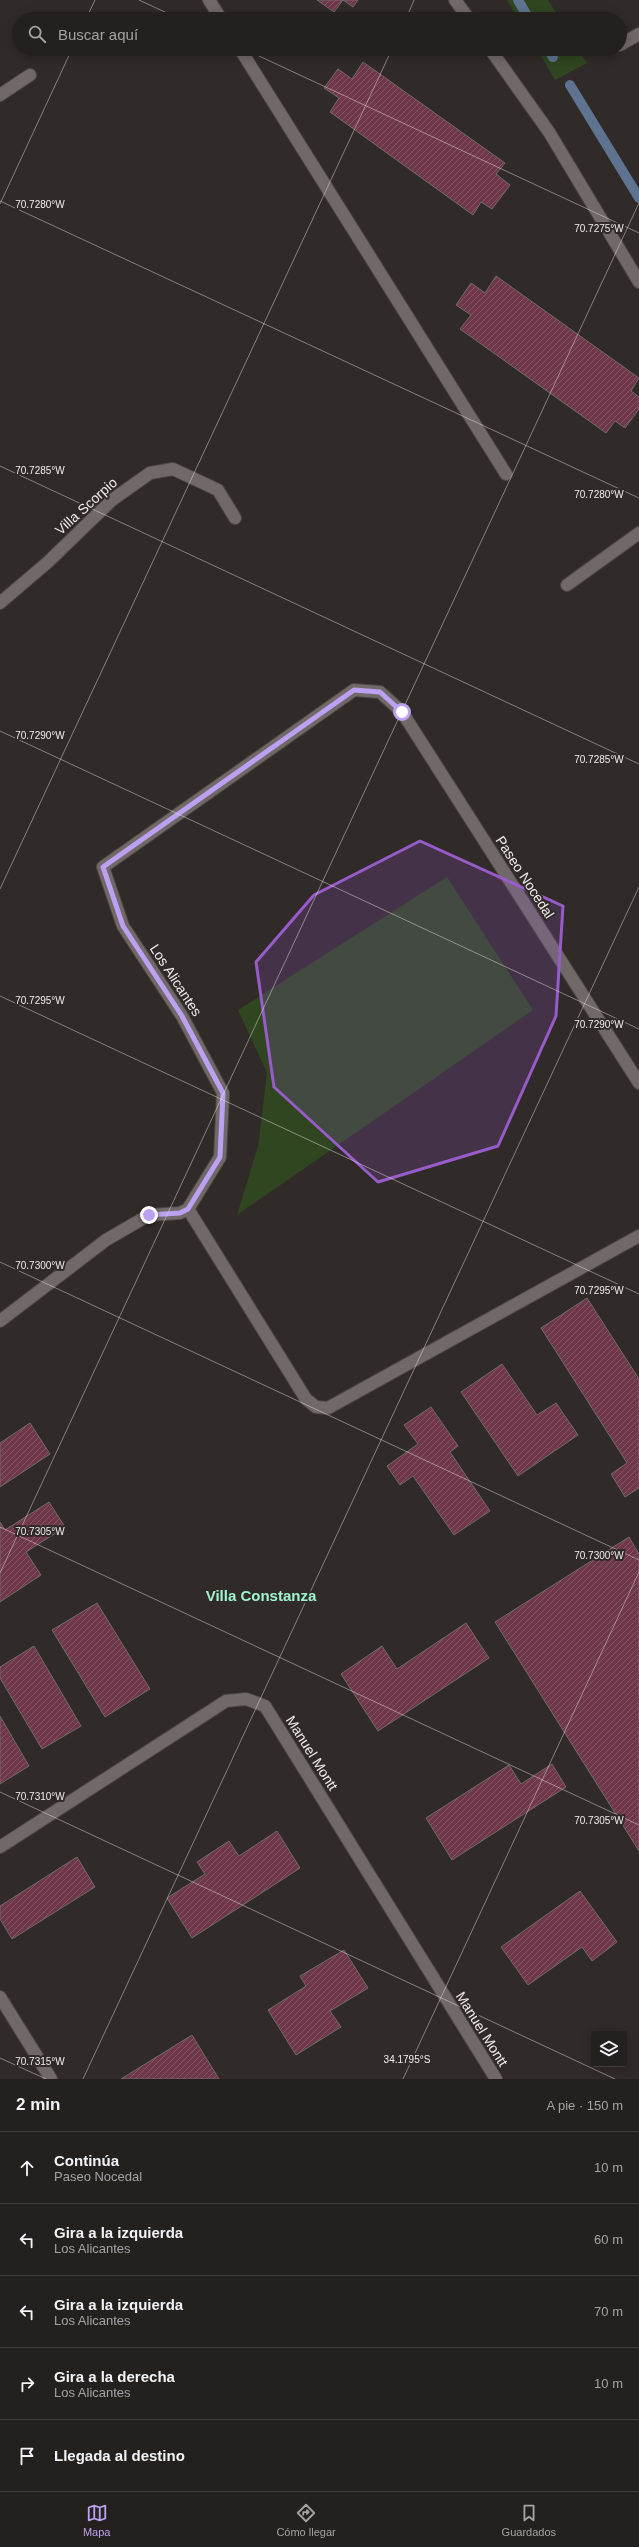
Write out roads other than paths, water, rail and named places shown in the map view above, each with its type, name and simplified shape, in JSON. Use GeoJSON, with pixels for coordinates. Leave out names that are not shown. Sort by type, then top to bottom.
{"type":"FeatureCollection","features":[{"type":"Feature","properties":{"kind":"street"},"geometry":{"type":"LineString","coordinates":[[209,0],[217,12]]}},
{"type":"Feature","properties":{"kind":"street"},"geometry":{"type":"LineString","coordinates":[[455,0],[464,12]]}},
{"type":"Feature","properties":{"kind":"street"},"geometry":{"type":"LineString","coordinates":[[627,42],[639,34]]}},
{"type":"Feature","properties":{"kind":"street"},"geometry":{"type":"LineString","coordinates":[[244,56],[506,474]]}},
{"type":"Feature","properties":{"kind":"street"},"geometry":{"type":"LineString","coordinates":[[495,56],[550,132],[639,282]]}},
{"type":"Feature","properties":{"kind":"street"},"geometry":{"type":"LineString","coordinates":[[0,95],[30,75]]}},
{"type":"Feature","properties":{"kind":"street","name":"Villa Scorpio"},"geometry":{"type":"LineString","coordinates":[[0,603],[48,562],[112,500],[150,473],[173,469],[218,490],[235,518]]}},
{"type":"Feature","properties":{"kind":"street"},"geometry":{"type":"LineString","coordinates":[[567,585],[639,533]]}},
{"type":"Feature","properties":{"kind":"street","name":"Los Alicantes"},"geometry":{"type":"LineString","coordinates":[[188,1209],[220,1157],[223,1093],[182,1016],[123,926],[103,867],[354,690],[380,692]]}},
{"type":"Feature","properties":{"kind":"street","name":"Paseo Nocedal"},"geometry":{"type":"LineString","coordinates":[[380,692],[402,712],[639,1083]]}},
{"type":"Feature","properties":{"kind":"street"},"geometry":{"type":"LineString","coordinates":[[0,1321],[106,1240],[149,1215],[180,1213],[188,1209],[306,1399],[316,1407],[328,1408],[639,1236]]}},
{"type":"Feature","properties":{"kind":"street","name":"Manuel Montt"},"geometry":{"type":"LineString","coordinates":[[0,1847],[226,1701],[246,1699],[265,1706],[496,2079]]}},
{"type":"Feature","properties":{"kind":"street"},"geometry":{"type":"LineString","coordinates":[[0,1997],[51,2079]]}},
{"type":"Feature","properties":{"kind":"waterway"},"geometry":{"type":"LineString","coordinates":[[518,0],[525,12]]}},
{"type":"Feature","properties":{"kind":"waterway"},"geometry":{"type":"LineString","coordinates":[[570,85],[639,198]]}},
{"type":"Feature","properties":{"kind":"district","name":"Villa Constanza"},"geometry":{"type":"Point","coordinates":[261,1595]}}]}
